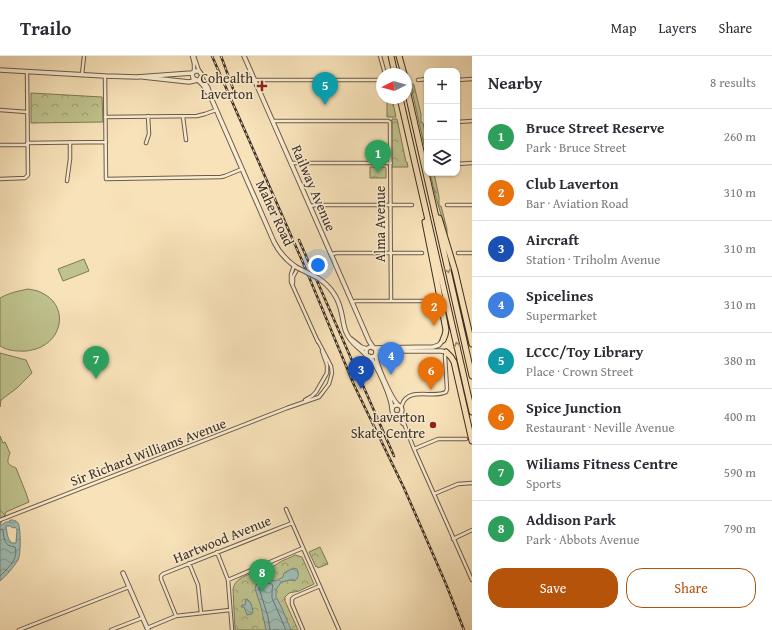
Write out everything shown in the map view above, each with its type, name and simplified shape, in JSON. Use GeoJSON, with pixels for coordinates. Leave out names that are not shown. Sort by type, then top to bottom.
{"type":"FeatureCollection","features":[{"type":"Feature","properties":{"kind":"highway"},"geometry":{"type":"LineString","coordinates":[[390,56],[394,68]]}},
{"type":"Feature","properties":{"kind":"highway"},"geometry":{"type":"LineString","coordinates":[[400,56],[403,68]]}},
{"type":"Feature","properties":{"kind":"highway"},"geometry":{"type":"LineString","coordinates":[[401,104],[472,412]]}},
{"type":"Feature","properties":{"kind":"highway"},"geometry":{"type":"LineString","coordinates":[[410,104],[472,376]]}},
{"type":"Feature","properties":{"kind":"highway"},"geometry":{"type":"LineString","coordinates":[[411,147],[446,330],[443,340]]}},
{"type":"Feature","properties":{"kind":"highway"},"geometry":{"type":"LineString","coordinates":[[431,192],[455,271],[472,344]]}},
{"type":"Feature","properties":{"kind":"highway"},"geometry":{"type":"LineString","coordinates":[[446,352],[454,362],[472,441]]}},
{"type":"Feature","properties":{"kind":"street"},"geometry":{"type":"LineString","coordinates":[[82,74],[84,56]]}},
{"type":"Feature","properties":{"kind":"street"},"geometry":{"type":"LineString","coordinates":[[137,76],[189,82],[198,79],[202,73],[199,71],[193,56]]}},
{"type":"Feature","properties":{"kind":"street"},"geometry":{"type":"LineString","coordinates":[[193,56],[195,67],[193,78],[198,79]]}},
{"type":"Feature","properties":{"kind":"street","name":"Railway Avenue"},"geometry":{"type":"LineString","coordinates":[[244,56],[373,347]]}},
{"type":"Feature","properties":{"kind":"street"},"geometry":{"type":"LineString","coordinates":[[380,56],[383,68]]}},
{"type":"Feature","properties":{"kind":"street"},"geometry":{"type":"LineString","coordinates":[[0,70],[105,76],[137,76],[199,71]]}},
{"type":"Feature","properties":{"kind":"street"},"geometry":{"type":"LineString","coordinates":[[0,179],[22,179],[27,177],[28,173],[27,71]]}},
{"type":"Feature","properties":{"kind":"street"},"geometry":{"type":"LineString","coordinates":[[105,76],[106,179],[221,177],[242,169]]}},
{"type":"Feature","properties":{"kind":"street","name":"Maher Road"},"geometry":{"type":"LineString","coordinates":[[198,79],[208,88],[216,110],[276,246],[284,258],[296,268],[318,278],[329,287],[336,297],[341,310],[348,337],[353,344],[368,356]]}},
{"type":"Feature","properties":{"kind":"street"},"geometry":{"type":"LineString","coordinates":[[418,80],[424,79]]}},
{"type":"Feature","properties":{"kind":"street"},"geometry":{"type":"LineString","coordinates":[[460,80],[472,79]]}},
{"type":"Feature","properties":{"kind":"street"},"geometry":{"type":"LineString","coordinates":[[255,80],[376,80]]}},
{"type":"Feature","properties":{"kind":"street"},"geometry":{"type":"LineString","coordinates":[[0,110],[27,112]]}},
{"type":"Feature","properties":{"kind":"street"},"geometry":{"type":"LineString","coordinates":[[105,117],[197,116],[216,110]]}},
{"type":"Feature","properties":{"kind":"street"},"geometry":{"type":"LineString","coordinates":[[146,143],[148,134],[148,116]]}},
{"type":"Feature","properties":{"kind":"street"},"geometry":{"type":"LineString","coordinates":[[183,116],[186,140]]}},
{"type":"Feature","properties":{"kind":"street","name":"Alma Avenue"},"geometry":{"type":"LineString","coordinates":[[273,121],[390,122],[390,301]]}},
{"type":"Feature","properties":{"kind":"street"},"geometry":{"type":"LineString","coordinates":[[460,122],[472,121]]}},
{"type":"Feature","properties":{"kind":"street"},"geometry":{"type":"LineString","coordinates":[[67,181],[70,159],[70,142]]}},
{"type":"Feature","properties":{"kind":"street"},"geometry":{"type":"LineString","coordinates":[[0,145],[106,142]]}},
{"type":"Feature","properties":{"kind":"street"},"geometry":{"type":"LineString","coordinates":[[291,163],[391,163]]}},
{"type":"Feature","properties":{"kind":"street"},"geometry":{"type":"LineString","coordinates":[[460,164],[472,163]]}},
{"type":"Feature","properties":{"kind":"street"},"geometry":{"type":"LineString","coordinates":[[310,206],[412,205]]}},
{"type":"Feature","properties":{"kind":"street"},"geometry":{"type":"LineString","coordinates":[[447,205],[472,205]]}},
{"type":"Feature","properties":{"kind":"street"},"geometry":{"type":"LineString","coordinates":[[331,254],[422,253]]}},
{"type":"Feature","properties":{"kind":"street"},"geometry":{"type":"LineString","coordinates":[[458,253],[472,253]]}},
{"type":"Feature","properties":{"kind":"street","name":"Sir Richard Williams Avenue"},"geometry":{"type":"LineString","coordinates":[[296,268],[290,277],[291,282],[318,341],[326,361],[327,368],[322,383],[313,395],[303,402]]}},
{"type":"Feature","properties":{"kind":"street"},"geometry":{"type":"LineString","coordinates":[[352,302],[434,301]]}},
{"type":"Feature","properties":{"kind":"street","name":"Railway Avenue"},"geometry":{"type":"LineString","coordinates":[[364,328],[367,349]]}},
{"type":"Feature","properties":{"kind":"street"},"geometry":{"type":"LineString","coordinates":[[348,337],[361,347],[367,349],[369,347],[373,347],[425,349],[446,352],[447,388],[445,393],[415,395],[406,398],[400,405],[394,406],[393,412]]}},
{"type":"Feature","properties":{"kind":"street"},"geometry":{"type":"LineString","coordinates":[[425,349],[437,346],[441,344],[443,340]]}},
{"type":"Feature","properties":{"kind":"street","name":"Sir Richard Williams Avenue"},"geometry":{"type":"LineString","coordinates":[[0,520],[319,397],[330,381],[332,373],[331,366],[318,341]]}},
{"type":"Feature","properties":{"kind":"street"},"geometry":{"type":"LineString","coordinates":[[373,347],[376,350],[376,359],[382,375],[393,398],[400,405],[405,426],[414,449],[472,580]]}},
{"type":"Feature","properties":{"kind":"street"},"geometry":{"type":"LineString","coordinates":[[367,349],[366,352],[375,365],[389,395],[393,412],[405,426]]}},
{"type":"Feature","properties":{"kind":"street"},"geometry":{"type":"LineString","coordinates":[[368,356],[372,356],[381,351],[398,349]]}},
{"type":"Feature","properties":{"kind":"street"},"geometry":{"type":"LineString","coordinates":[[322,383],[327,386]]}},
{"type":"Feature","properties":{"kind":"street"},"geometry":{"type":"LineString","coordinates":[[393,412],[397,415],[401,412]]}},
{"type":"Feature","properties":{"kind":"street"},"geometry":{"type":"LineString","coordinates":[[414,449],[438,439],[466,439]]}},
{"type":"Feature","properties":{"kind":"street"},"geometry":{"type":"LineString","coordinates":[[434,494],[458,484],[472,483]]}},
{"type":"Feature","properties":{"kind":"street"},"geometry":{"type":"LineString","coordinates":[[286,509],[339,630]]}},
{"type":"Feature","properties":{"kind":"street","name":"Hartwood Avenue"},"geometry":{"type":"LineString","coordinates":[[176,616],[161,579],[161,576],[164,573],[292,523]]}},
{"type":"Feature","properties":{"kind":"street"},"geometry":{"type":"LineString","coordinates":[[453,539],[472,530]]}},
{"type":"Feature","properties":{"kind":"street"},"geometry":{"type":"LineString","coordinates":[[228,580],[303,548]]}},
{"type":"Feature","properties":{"kind":"street"},"geometry":{"type":"LineString","coordinates":[[217,552],[228,580],[232,630]]}},
{"type":"Feature","properties":{"kind":"street"},"geometry":{"type":"LineString","coordinates":[[189,563],[198,585],[201,613]]}},
{"type":"Feature","properties":{"kind":"street"},"geometry":{"type":"LineString","coordinates":[[123,573],[147,629],[176,616],[230,610]]}},
{"type":"Feature","properties":{"kind":"street"},"geometry":{"type":"LineString","coordinates":[[303,630],[292,604],[292,599],[320,586]]}},
{"type":"Feature","properties":{"kind":"street"},"geometry":{"type":"LineString","coordinates":[[20,630],[129,587]]}},
{"type":"Feature","properties":{"kind":"street"},"geometry":{"type":"LineString","coordinates":[[111,630],[142,618]]}},
{"type":"Feature","properties":{"kind":"green space"},"geometry":{"type":"Polygon","coordinates":[[[412,84],[414,85],[421,114],[421,122],[423,123],[424,128],[424,145],[412,91],[412,84]]]}},
{"type":"Feature","properties":{"kind":"green space"},"geometry":{"type":"Polygon","coordinates":[[[31,93],[102,97],[103,122],[31,123],[31,93]]]}},
{"type":"Feature","properties":{"kind":"green space"},"geometry":{"type":"Polygon","coordinates":[[[387,104],[393,104],[396,117],[387,117],[387,104]]]}},
{"type":"Feature","properties":{"kind":"green space"},"geometry":{"type":"Polygon","coordinates":[[[392,119],[397,119],[408,167],[392,167],[392,119]]]}},
{"type":"Feature","properties":{"kind":"green space"},"geometry":{"type":"Polygon","coordinates":[[[370,167],[385,167],[386,178],[370,178],[370,167]]]}},
{"type":"Feature","properties":{"kind":"green space"},"geometry":{"type":"Polygon","coordinates":[[[431,176],[435,176],[439,197],[439,206],[441,206],[447,234],[436,198],[431,176]]]}},
{"type":"Feature","properties":{"kind":"green space"},"geometry":{"type":"Polygon","coordinates":[[[84,259],[89,271],[63,281],[58,269],[84,259]]]}},
{"type":"Feature","properties":{"kind":"green space"},"geometry":{"type":"Polygon","coordinates":[[[28,289],[40,292],[56,305],[59,313],[57,330],[53,338],[36,349],[22,351],[12,350],[0,346],[0,298],[10,293],[28,289]]]}},
{"type":"Feature","properties":{"kind":"green space"},"geometry":{"type":"Polygon","coordinates":[[[0,353],[26,360],[32,373],[17,388],[1,400],[0,407],[0,353]]]}},
{"type":"Feature","properties":{"kind":"green space"},"geometry":{"type":"Polygon","coordinates":[[[0,436],[3,443],[5,442],[10,453],[8,462],[16,468],[29,502],[6,512],[0,525],[0,436]]]}},
{"type":"Feature","properties":{"kind":"green space"},"geometry":{"type":"Polygon","coordinates":[[[320,547],[328,564],[318,568],[317,566],[316,567],[309,552],[320,547]]]}},
{"type":"Feature","properties":{"kind":"green space"},"geometry":{"type":"Polygon","coordinates":[[[295,555],[302,557],[314,584],[299,591],[289,593],[285,597],[285,601],[298,630],[235,630],[233,589],[238,580],[253,573],[269,569],[295,555]]]}},
{"type":"Feature","properties":{"kind":"water"},"geometry":{"type":"Polygon","coordinates":[[[10,520],[14,520],[19,526],[20,553],[16,563],[0,581],[0,526],[6,522],[9,522],[10,520]],[[6,526],[8,537],[12,543],[16,543],[17,530],[15,527],[13,528],[6,526]]]}},
{"type":"Feature","properties":{"kind":"water"},"geometry":{"type":"Polygon","coordinates":[[[293,568],[297,569],[298,571],[296,580],[281,582],[276,590],[276,597],[291,630],[266,630],[255,589],[257,582],[267,579],[276,581],[283,577],[284,573],[293,568]]]}},
{"type":"Feature","properties":{"kind":"water"},"geometry":{"type":"Polygon","coordinates":[[[246,599],[251,603],[252,614],[247,615],[244,607],[241,607],[242,605],[245,605],[246,599]]]}},
{"type":"Feature","properties":{"kind":"waterway"},"geometry":{"type":"LineString","coordinates":[[0,510],[6,516]]}},
{"type":"Feature","properties":{"kind":"railway"},"geometry":{"type":"LineString","coordinates":[[212,56],[304,265],[354,385],[404,488],[446,584],[464,630]]}},
{"type":"Feature","properties":{"kind":"railway"},"geometry":{"type":"LineString","coordinates":[[221,56],[235,94]]}},
{"type":"Feature","properties":{"kind":"railway"},"geometry":{"type":"LineString","coordinates":[[299,240],[394,456]]}},
{"type":"Feature","properties":{"kind":"place","name":"Cohealth Laverton"},"geometry":{"type":"Point","coordinates":[262,86]}},
{"type":"Feature","properties":{"kind":"place","name":"LCCC/Toy Library"},"geometry":{"type":"Point","coordinates":[325,105]}},
{"type":"Feature","properties":{"kind":"place","name":"Bruce Street Reserve"},"geometry":{"type":"Point","coordinates":[378,173]}},
{"type":"Feature","properties":{"kind":"place","name":"Club Laverton"},"geometry":{"type":"Point","coordinates":[434,326]}},
{"type":"Feature","properties":{"kind":"place","name":"Spicelines"},"geometry":{"type":"Point","coordinates":[391,375]}},
{"type":"Feature","properties":{"kind":"place","name":"Wiliams Fitness Centre"},"geometry":{"type":"Point","coordinates":[96,379]}},
{"type":"Feature","properties":{"kind":"place","name":"Aircraft"},"geometry":{"type":"Point","coordinates":[361,389]}},
{"type":"Feature","properties":{"kind":"place","name":"Spice Junction"},"geometry":{"type":"Point","coordinates":[431,390]}},
{"type":"Feature","properties":{"kind":"place","name":"Laverton Skate Centre"},"geometry":{"type":"Point","coordinates":[433,425]}},
{"type":"Feature","properties":{"kind":"place","name":"Addison Park"},"geometry":{"type":"Point","coordinates":[262,592]}}]}
